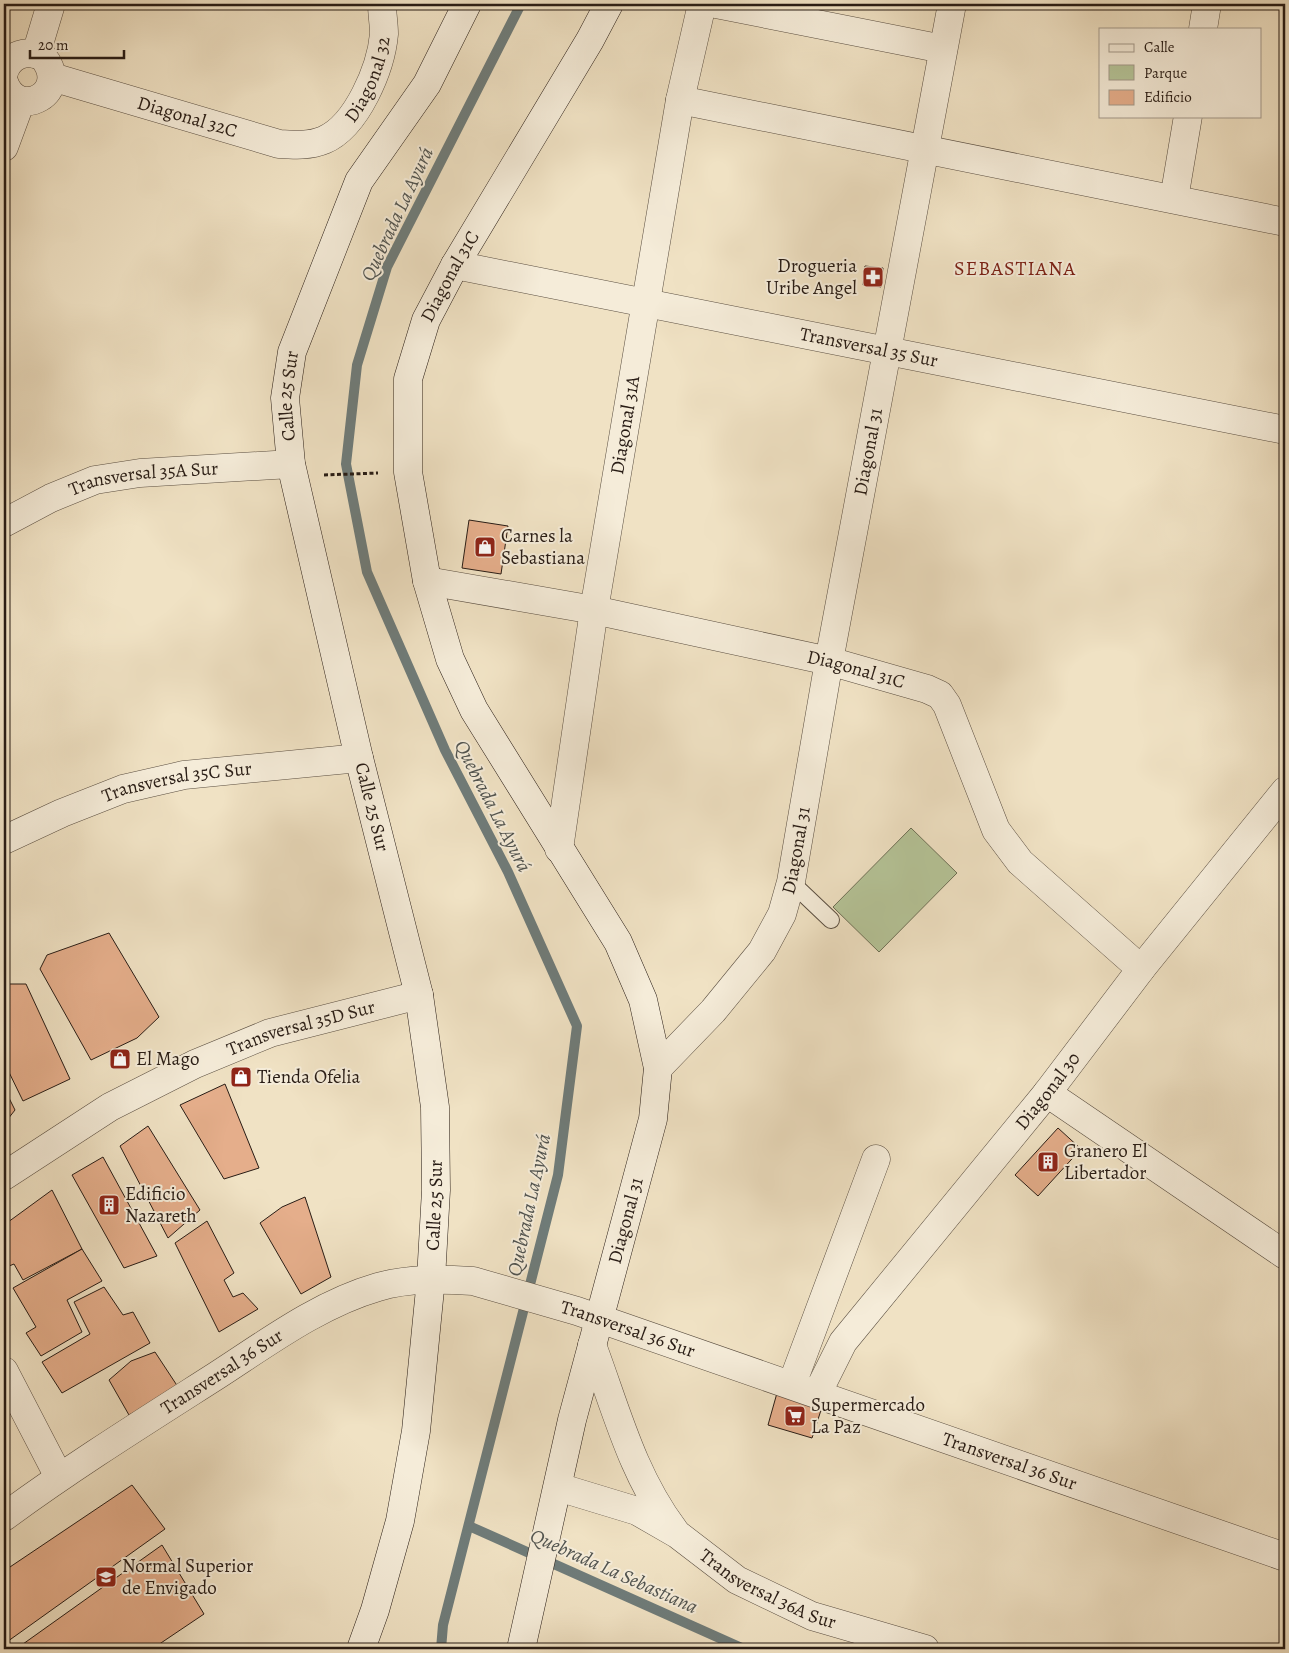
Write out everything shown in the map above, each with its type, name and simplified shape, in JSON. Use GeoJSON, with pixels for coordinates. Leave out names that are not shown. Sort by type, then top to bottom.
{"type":"FeatureCollection","features":[{"type":"Feature","properties":{"kind":"street"},"geometry":{"type":"LineString","coordinates":[[4,146],[12,74],[51,4]]}},
{"type":"Feature","properties":{"kind":"street","name":"Diagonal 32"},"geometry":{"type":"LineString","coordinates":[[325,140],[348,123],[362,104],[384,35],[382,4]]}},
{"type":"Feature","properties":{"kind":"street","name":"Calle 25 Sur"},"geometry":{"type":"LineString","coordinates":[[361,1649],[375,1610],[400,1521],[416,1431],[431,1279],[436,1190],[435,1106],[419,995],[359,758],[290,464],[285,398],[292,352],[359,181],[427,84],[467,4]]}},
{"type":"Feature","properties":{"kind":"street","name":"Diagonal 31C"},"geometry":{"type":"LineString","coordinates":[[609,4],[590,40],[454,265],[426,320],[408,379],[408,472],[427,581],[450,659],[474,710],[618,942],[643,1000],[658,1068]]}},
{"type":"Feature","properties":{"kind":"street","name":"Diagonal 31A"},"geometry":{"type":"LineString","coordinates":[[559,849],[594,610],[680,100],[702,4]]}},
{"type":"Feature","properties":{"kind":"street"},"geometry":{"type":"LineString","coordinates":[[716,4],[943,49]]}},
{"type":"Feature","properties":{"kind":"street","name":"Diagonal 31"},"geometry":{"type":"LineString","coordinates":[[521,1649],[544,1540],[596,1332],[653,1119],[658,1068],[713,1011],[762,951],[782,914],[791,882],[829,661],[952,4]]}},
{"type":"Feature","properties":{"kind":"street"},"geometry":{"type":"LineString","coordinates":[[1203,28],[1207,4]]}},
{"type":"Feature","properties":{"kind":"street"},"geometry":{"type":"LineString","coordinates":[[48,63],[52,77],[50,88],[42,97],[32,101],[12,74],[48,63]]}},
{"type":"Feature","properties":{"kind":"street","name":"Diagonal 32C"},"geometry":{"type":"LineString","coordinates":[[52,77],[279,144],[303,145],[325,140]]}},
{"type":"Feature","properties":{"kind":"street"},"geometry":{"type":"LineString","coordinates":[[680,100],[1285,222]]}},
{"type":"Feature","properties":{"kind":"street"},"geometry":{"type":"LineString","coordinates":[[1174,199],[1188,118]]}},
{"type":"Feature","properties":{"kind":"street","name":"Transversal 35 Sur"},"geometry":{"type":"LineString","coordinates":[[454,265],[1285,430]]}},
{"type":"Feature","properties":{"kind":"street","name":"Transversal 35A Sur"},"geometry":{"type":"LineString","coordinates":[[4,523],[51,498],[95,480],[140,473],[290,464]]}},
{"type":"Feature","properties":{"kind":"street","name":"Diagonal 31C"},"geometry":{"type":"LineString","coordinates":[[427,581],[594,610],[829,661],[928,689],[940,695],[996,830],[1006,846],[1020,862],[1141,968]]}},
{"type":"Feature","properties":{"kind":"street","name":"Transversal 35C Sur"},"geometry":{"type":"LineString","coordinates":[[4,840],[62,813],[123,789],[184,774],[359,758]]}},
{"type":"Feature","properties":{"kind":"street","name":"Diagonal 30"},"geometry":{"type":"LineString","coordinates":[[817,1394],[843,1342],[1047,1093],[1141,968],[1285,791]]}},
{"type":"Feature","properties":{"kind":"street","name":"Transversal 35D Sur"},"geometry":{"type":"LineString","coordinates":[[4,1176],[110,1108],[195,1064],[270,1033],[419,995]]}},
{"type":"Feature","properties":{"kind":"street"},"geometry":{"type":"LineString","coordinates":[[1047,1093],[1285,1255]]}},
{"type":"Feature","properties":{"kind":"street"},"geometry":{"type":"LineString","coordinates":[[792,1384],[876,1159]]}},
{"type":"Feature","properties":{"kind":"street","name":"Transversal 36 Sur"},"geometry":{"type":"LineString","coordinates":[[4,1517],[59,1476],[313,1314],[378,1287],[431,1279],[473,1280],[543,1301],[596,1332],[792,1384],[1285,1557]]}},
{"type":"Feature","properties":{"kind":"street","name":"Transversal 36A Sur"},"geometry":{"type":"LineString","coordinates":[[596,1332],[634,1463],[661,1513],[677,1534]]}},
{"type":"Feature","properties":{"kind":"street"},"geometry":{"type":"LineString","coordinates":[[812,1334],[826,1344],[843,1342]]}},
{"type":"Feature","properties":{"kind":"street"},"geometry":{"type":"LineString","coordinates":[[4,1371],[59,1476]]}},
{"type":"Feature","properties":{"kind":"street","name":"Transversal 36A Sur"},"geometry":{"type":"LineString","coordinates":[[557,1493],[637,1511],[677,1534],[737,1580],[812,1616],[925,1649]]}},
{"type":"Feature","properties":{"kind":"lane"},"geometry":{"type":"LineString","coordinates":[[791,882],[831,920]]}},
{"type":"Feature","properties":{"kind":"path"},"geometry":{"type":"LineString","coordinates":[[323,476],[372,473]]}},
{"type":"Feature","properties":{"kind":"green space"},"geometry":{"type":"Polygon","coordinates":[[[911,828],[957,873],[879,952],[833,907],[911,828]]]}},
{"type":"Feature","properties":{"kind":"building","name":"Drogueria Uribe Angel"},"geometry":{"type":"Polygon","coordinates":[[[865,266],[883,268],[881,287],[863,285],[865,266]]]}},
{"type":"Feature","properties":{"kind":"building","name":"Carnes la Sebastiana"},"geometry":{"type":"Polygon","coordinates":[[[469,520],[508,526],[501,574],[462,568],[469,520]]]}},
{"type":"Feature","properties":{"kind":"building"},"geometry":{"type":"Polygon","coordinates":[[[109,933],[159,1017],[137,1038],[91,1060],[40,969],[47,955],[109,933]]]}},
{"type":"Feature","properties":{"kind":"building"},"geometry":{"type":"Polygon","coordinates":[[[9,984],[26,984],[70,1079],[23,1101],[4,1062],[4,986],[9,984]]]}},
{"type":"Feature","properties":{"kind":"building"},"geometry":{"type":"Polygon","coordinates":[[[225,1084],[259,1168],[224,1179],[180,1105],[225,1084]]]}},
{"type":"Feature","properties":{"kind":"building"},"geometry":{"type":"Polygon","coordinates":[[[4,1088],[15,1110],[4,1124],[4,1088]]]}},
{"type":"Feature","properties":{"kind":"building"},"geometry":{"type":"Polygon","coordinates":[[[148,1126],[200,1210],[168,1238],[120,1146],[148,1126]]]}},
{"type":"Feature","properties":{"kind":"building","name":"Granero El Libertador"},"geometry":{"type":"Polygon","coordinates":[[[1058,1128],[1081,1149],[1038,1196],[1015,1175],[1058,1128]]]}},
{"type":"Feature","properties":{"kind":"building","name":"Edificio Nazareth"},"geometry":{"type":"Polygon","coordinates":[[[103,1157],[157,1256],[124,1268],[72,1175],[103,1157]]]}},
{"type":"Feature","properties":{"kind":"building"},"geometry":{"type":"Polygon","coordinates":[[[52,1190],[82,1249],[23,1280],[14,1264],[4,1268],[4,1225],[52,1190]]]}},
{"type":"Feature","properties":{"kind":"building"},"geometry":{"type":"Polygon","coordinates":[[[305,1197],[331,1277],[301,1294],[260,1223],[282,1207],[305,1197]]]}},
{"type":"Feature","properties":{"kind":"building"},"geometry":{"type":"Polygon","coordinates":[[[207,1221],[234,1273],[224,1280],[233,1297],[243,1293],[258,1309],[219,1332],[175,1243],[207,1221]]]}},
{"type":"Feature","properties":{"kind":"building"},"geometry":{"type":"Polygon","coordinates":[[[82,1249],[102,1281],[67,1300],[82,1332],[41,1356],[26,1333],[36,1327],[13,1288],[82,1249]]]}},
{"type":"Feature","properties":{"kind":"building"},"geometry":{"type":"Polygon","coordinates":[[[104,1287],[123,1315],[133,1312],[150,1343],[62,1393],[42,1362],[90,1334],[74,1302],[104,1287]]]}},
{"type":"Feature","properties":{"kind":"building"},"geometry":{"type":"Polygon","coordinates":[[[155,1352],[180,1390],[129,1415],[109,1380],[131,1361],[155,1352]]]}},
{"type":"Feature","properties":{"kind":"building","name":"Supermercado La Paz"},"geometry":{"type":"Polygon","coordinates":[[[777,1393],[822,1407],[812,1438],[768,1425],[777,1393]]]}},
{"type":"Feature","properties":{"kind":"building"},"geometry":{"type":"Polygon","coordinates":[[[132,1485],[165,1529],[4,1644],[4,1571],[132,1485]]]}},
{"type":"Feature","properties":{"kind":"building"},"geometry":{"type":"Polygon","coordinates":[[[162,1545],[204,1614],[152,1649],[16,1649],[162,1545]]]}},
{"type":"Feature","properties":{"kind":"waterway","name":"Quebrada La Ayurá"},"geometry":{"type":"LineString","coordinates":[[441,1649],[443,1625],[558,1175],[577,1026],[508,872],[445,750],[367,572],[346,464],[357,365],[387,267],[521,4]]}},
{"type":"Feature","properties":{"kind":"waterway","name":"Quebrada La Sebastiana"},"geometry":{"type":"LineString","coordinates":[[469,1526],[744,1649]]}},
{"type":"Feature","properties":{"kind":"place","name":"Drogueria Uribe Angel"},"geometry":{"type":"Point","coordinates":[873,277]}},
{"type":"Feature","properties":{"kind":"place","name":"Carnes la Sebastiana"},"geometry":{"type":"Point","coordinates":[485,547]}},
{"type":"Feature","properties":{"kind":"place","name":"El Mago"},"geometry":{"type":"Point","coordinates":[120,1059]}},
{"type":"Feature","properties":{"kind":"place","name":"Tienda Ofelia"},"geometry":{"type":"Point","coordinates":[241,1077]}},
{"type":"Feature","properties":{"kind":"place","name":"Granero El Libertador"},"geometry":{"type":"Point","coordinates":[1048,1162]}},
{"type":"Feature","properties":{"kind":"place","name":"Edificio Nazareth"},"geometry":{"type":"Point","coordinates":[109,1205]}},
{"type":"Feature","properties":{"kind":"place","name":"Supermercado La Paz"},"geometry":{"type":"Point","coordinates":[795,1416]}},
{"type":"Feature","properties":{"kind":"place","name":"Normal Superior de Envigado"},"geometry":{"type":"Point","coordinates":[106,1577]}},
{"type":"Feature","properties":{"kind":"district","name":"SEBASTIANA"},"geometry":{"type":"Point","coordinates":[1015,268]}}]}
